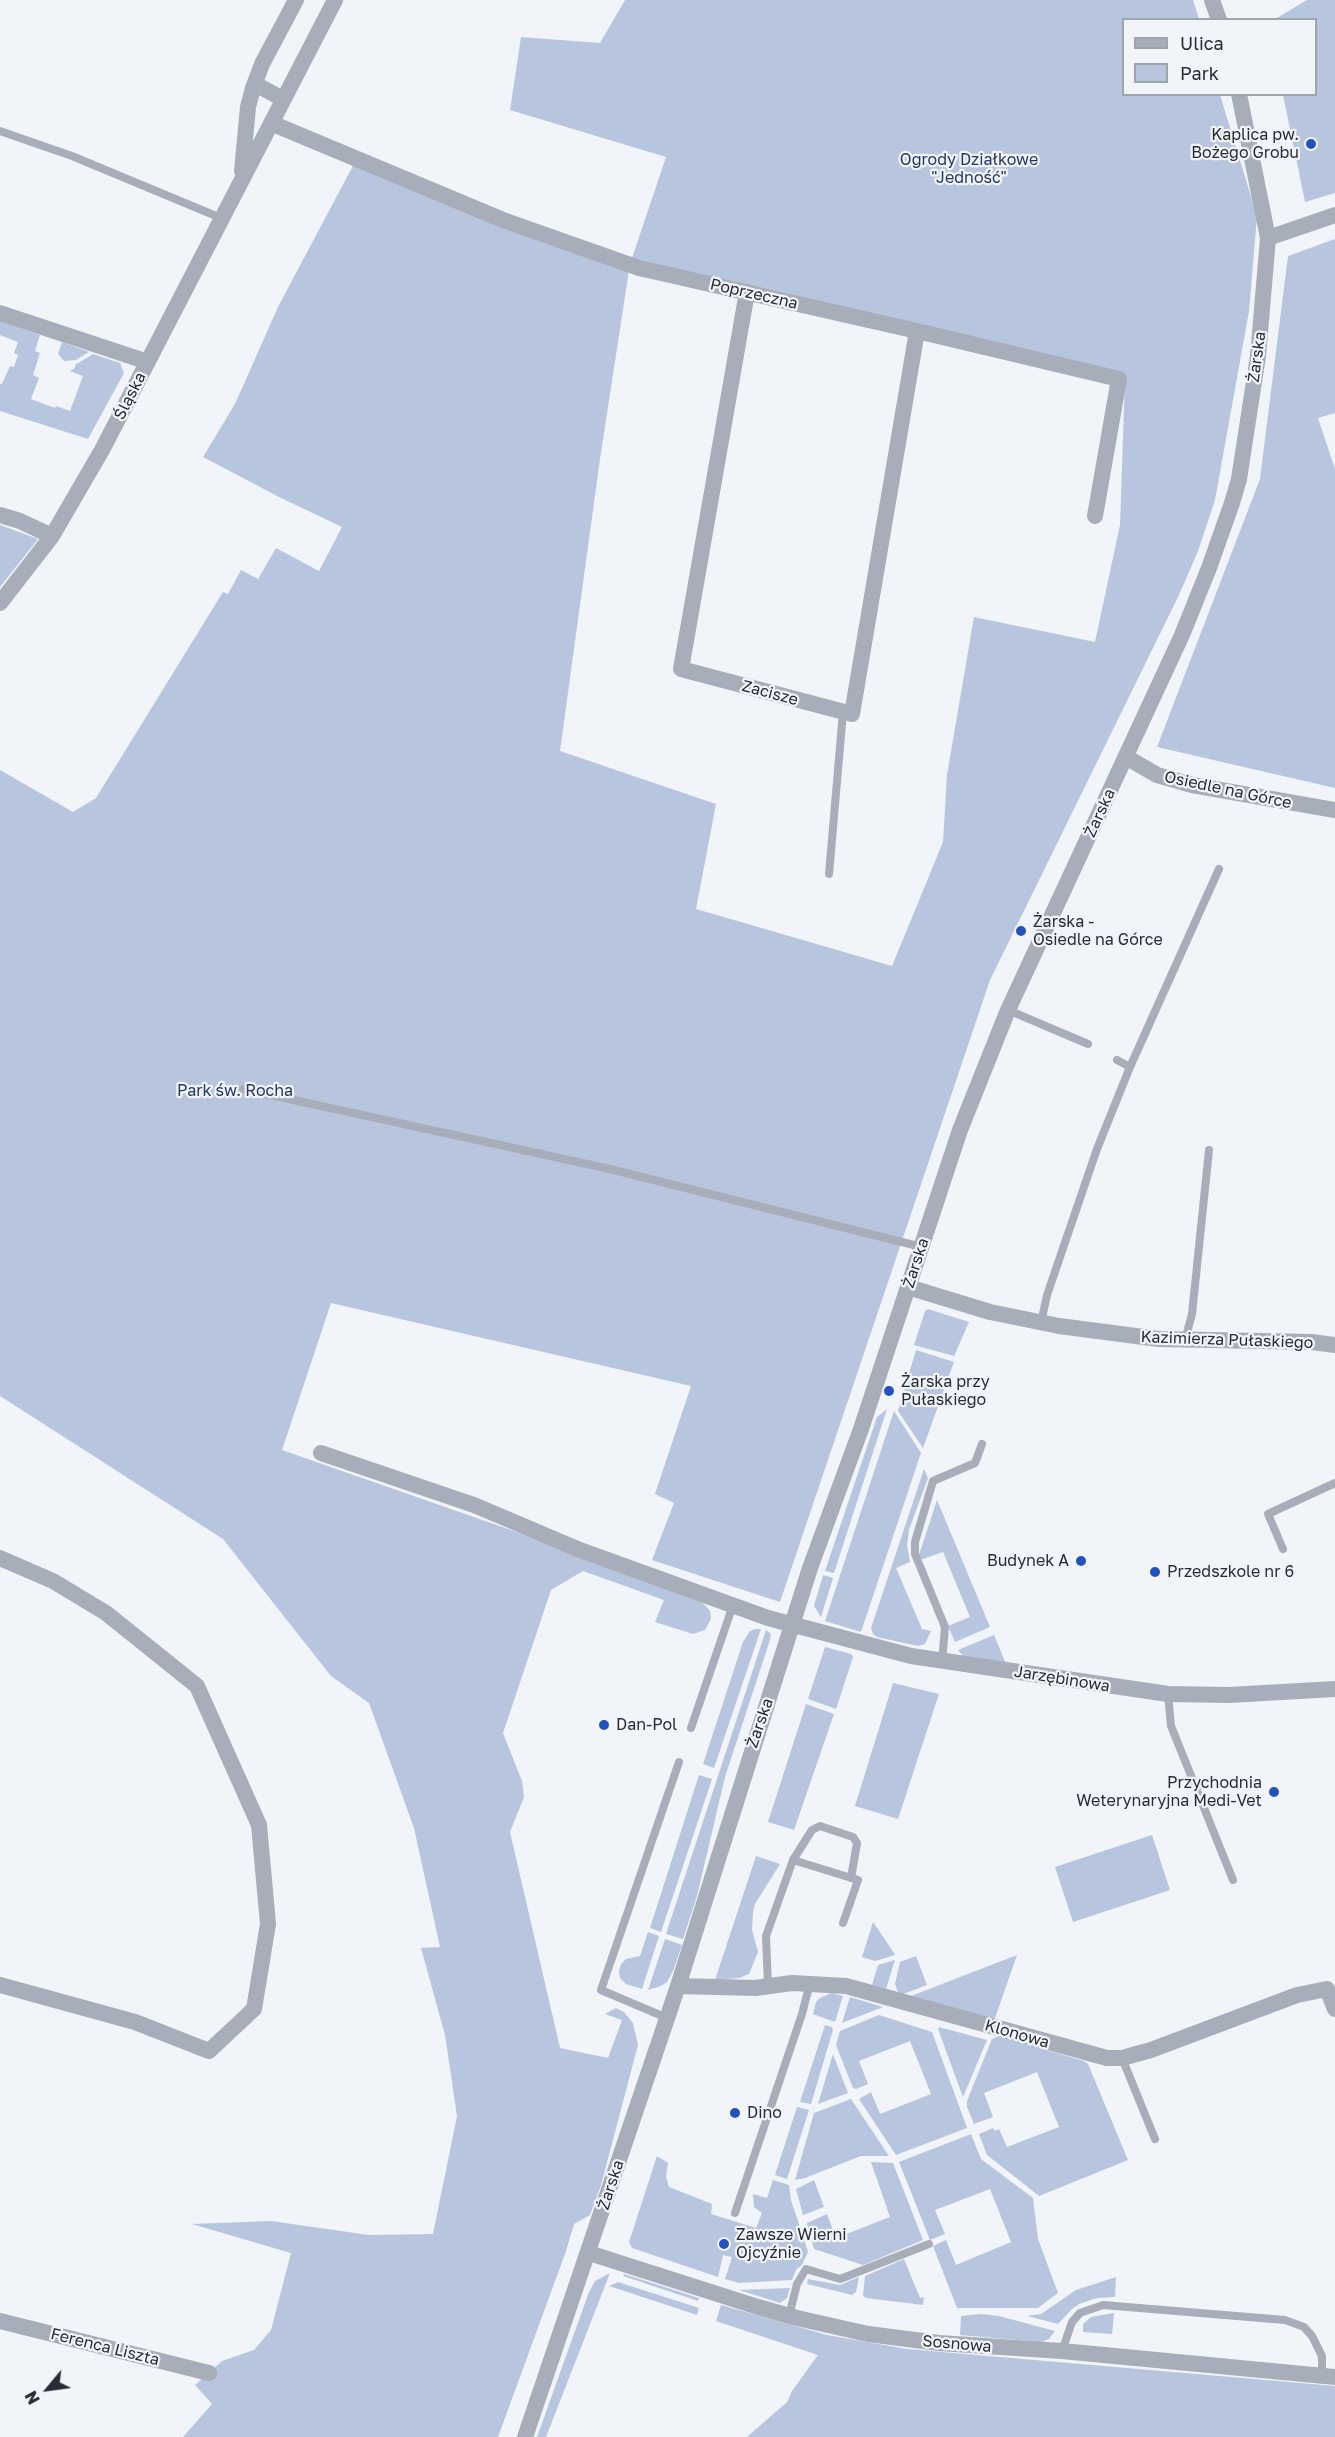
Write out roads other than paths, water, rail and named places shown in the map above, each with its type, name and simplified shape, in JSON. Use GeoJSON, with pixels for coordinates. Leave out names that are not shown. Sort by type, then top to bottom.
{"type":"FeatureCollection","features":[{"type":"Feature","properties":{"kind":"street","name":"Śląska"},"geometry":{"type":"LineString","coordinates":[[242,177],[248,107],[255,84],[262,64],[296,0]]}},
{"type":"Feature","properties":{"kind":"street","name":"Śląska"},"geometry":{"type":"LineString","coordinates":[[0,603],[52,536],[102,450],[335,0]]}},
{"type":"Feature","properties":{"kind":"street"},"geometry":{"type":"LineString","coordinates":[[1212,0],[1218,18]]}},
{"type":"Feature","properties":{"kind":"street"},"geometry":{"type":"LineString","coordinates":[[255,84],[283,99]]}},
{"type":"Feature","properties":{"kind":"street","name":"Żarska"},"geometry":{"type":"LineString","coordinates":[[525,2437],[678,1986],[810,1568],[861,1429],[960,1130],[1008,1010],[1196,601],[1220,539],[1239,479],[1258,356],[1268,238],[1239,96]]}},
{"type":"Feature","properties":{"kind":"street","name":"Poprzeczna"},"geometry":{"type":"LineString","coordinates":[[271,123],[524,228],[639,268],[917,330],[1119,380],[1095,516]]}},
{"type":"Feature","properties":{"kind":"street"},"geometry":{"type":"LineString","coordinates":[[1268,238],[1335,215]]}},
{"type":"Feature","properties":{"kind":"street","name":"Zacisze"},"geometry":{"type":"LineString","coordinates":[[747,292],[681,669],[843,712]]}},
{"type":"Feature","properties":{"kind":"street"},"geometry":{"type":"LineString","coordinates":[[0,313],[148,362]]}},
{"type":"Feature","properties":{"kind":"street"},"geometry":{"type":"LineString","coordinates":[[843,712],[852,714],[917,330]]}},
{"type":"Feature","properties":{"kind":"street"},"geometry":{"type":"LineString","coordinates":[[0,515],[20,521],[52,536]]}},
{"type":"Feature","properties":{"kind":"street","name":"Osiedle na Górce"},"geometry":{"type":"LineString","coordinates":[[1126,757],[1157,775],[1192,785],[1335,810]]}},
{"type":"Feature","properties":{"kind":"street","name":"Kazimierza Pułaskiego"},"geometry":{"type":"LineString","coordinates":[[908,1287],[990,1312],[1041,1323],[1185,1341],[1312,1342],[1335,1346]]}},
{"type":"Feature","properties":{"kind":"street","name":"Jarzębinowa"},"geometry":{"type":"LineString","coordinates":[[321,1453],[474,1505],[579,1550],[733,1605],[793,1625],[881,1649],[942,1662],[1168,1694],[1335,1689]]}},
{"type":"Feature","properties":{"kind":"street"},"geometry":{"type":"LineString","coordinates":[[0,1558],[53,1581],[106,1613],[197,1686],[259,1825],[268,1924],[254,2010],[209,2051],[135,2022],[0,1985]]}},
{"type":"Feature","properties":{"kind":"street","name":"Klonowa"},"geometry":{"type":"LineString","coordinates":[[678,1986],[768,1986],[810,1983],[846,1986],[1092,2056],[1122,2058],[1151,2050],[1296,1995],[1331,1988],[1335,2009]]}},
{"type":"Feature","properties":{"kind":"street","name":"Sosnowa"},"geometry":{"type":"LineString","coordinates":[[589,2253],[789,2316],[832,2327],[899,2338],[1329,2376]]}},
{"type":"Feature","properties":{"kind":"street","name":"Ferenca Liszta"},"geometry":{"type":"LineString","coordinates":[[0,2321],[210,2373]]}},
{"type":"Feature","properties":{"kind":"lane"},"geometry":{"type":"LineString","coordinates":[[0,131],[72,156],[221,218]]}},
{"type":"Feature","properties":{"kind":"lane"},"geometry":{"type":"LineString","coordinates":[[829,874],[843,712]]}},
{"type":"Feature","properties":{"kind":"lane"},"geometry":{"type":"LineString","coordinates":[[1041,1323],[1047,1295],[1093,1161],[1130,1067],[1219,869]]}},
{"type":"Feature","properties":{"kind":"lane"},"geometry":{"type":"LineString","coordinates":[[1008,1010],[1088,1044]]}},
{"type":"Feature","properties":{"kind":"lane"},"geometry":{"type":"LineString","coordinates":[[1117,1060],[1130,1067]]}},
{"type":"Feature","properties":{"kind":"lane"},"geometry":{"type":"LineString","coordinates":[[243,1089],[610,1169],[922,1246]]}},
{"type":"Feature","properties":{"kind":"lane"},"geometry":{"type":"LineString","coordinates":[[1185,1341],[1192,1314],[1209,1150]]}},
{"type":"Feature","properties":{"kind":"lane"},"geometry":{"type":"LineString","coordinates":[[942,1662],[945,1627],[915,1554],[915,1542],[933,1481],[975,1463],[982,1444]]}},
{"type":"Feature","properties":{"kind":"lane"},"geometry":{"type":"LineString","coordinates":[[1283,1549],[1268,1514],[1335,1483]]}},
{"type":"Feature","properties":{"kind":"lane"},"geometry":{"type":"LineString","coordinates":[[691,1728],[733,1605]]}},
{"type":"Feature","properties":{"kind":"lane"},"geometry":{"type":"LineString","coordinates":[[1168,1694],[1171,1726],[1233,1880]]}},
{"type":"Feature","properties":{"kind":"lane"},"geometry":{"type":"LineString","coordinates":[[667,2018],[601,1990],[679,1761]]}},
{"type":"Feature","properties":{"kind":"lane"},"geometry":{"type":"LineString","coordinates":[[768,1986],[766,1936],[793,1860],[812,1830],[820,1826],[853,1837],[857,1843],[851,1878]]}},
{"type":"Feature","properties":{"kind":"lane"},"geometry":{"type":"LineString","coordinates":[[793,1860],[858,1880],[843,1923]]}},
{"type":"Feature","properties":{"kind":"lane"},"geometry":{"type":"LineString","coordinates":[[735,2213],[802,2014],[810,1983]]}},
{"type":"Feature","properties":{"kind":"lane"},"geometry":{"type":"LineString","coordinates":[[1122,2058],[1155,2139]]}},
{"type":"Feature","properties":{"kind":"lane"},"geometry":{"type":"LineString","coordinates":[[789,2316],[797,2284],[806,2269],[840,2279],[929,2244]]}},
{"type":"Feature","properties":{"kind":"lane"},"geometry":{"type":"LineString","coordinates":[[1062,2351],[1072,2322],[1080,2313],[1103,2305],[1286,2319],[1304,2327],[1312,2336],[1329,2376]]}},
{"type":"Feature","properties":{"kind":"place","name":"Kaplica pw. Bożego Grobu"},"geometry":{"type":"Point","coordinates":[1311,144]}},
{"type":"Feature","properties":{"kind":"place","name":"Żarska - Osiedle na Górce"},"geometry":{"type":"Point","coordinates":[1021,931]}},
{"type":"Feature","properties":{"kind":"place","name":"Żarska przy Pułaskiego"},"geometry":{"type":"Point","coordinates":[889,1391]}},
{"type":"Feature","properties":{"kind":"place","name":"Budynek A"},"geometry":{"type":"Point","coordinates":[1081,1561]}},
{"type":"Feature","properties":{"kind":"place","name":"Przedszkole nr 6"},"geometry":{"type":"Point","coordinates":[1155,1572]}},
{"type":"Feature","properties":{"kind":"place","name":"Dan-Pol"},"geometry":{"type":"Point","coordinates":[604,1725]}},
{"type":"Feature","properties":{"kind":"place","name":"Przychodnia Weterynaryjna Medi-Vet"},"geometry":{"type":"Point","coordinates":[1274,1792]}},
{"type":"Feature","properties":{"kind":"place","name":"Dino"},"geometry":{"type":"Point","coordinates":[735,2113]}},
{"type":"Feature","properties":{"kind":"place","name":"Zawsze Wierni Ojcyźnie"},"geometry":{"type":"Point","coordinates":[724,2244]}},
{"type":"Feature","properties":{"kind":"park label","name":"Ogrody Działkowe \"Jedność\""},"geometry":{"type":"Point","coordinates":[969,169]}},
{"type":"Feature","properties":{"kind":"park label","name":"Park św. Rocha"},"geometry":{"type":"Point","coordinates":[235,1091]}}]}
